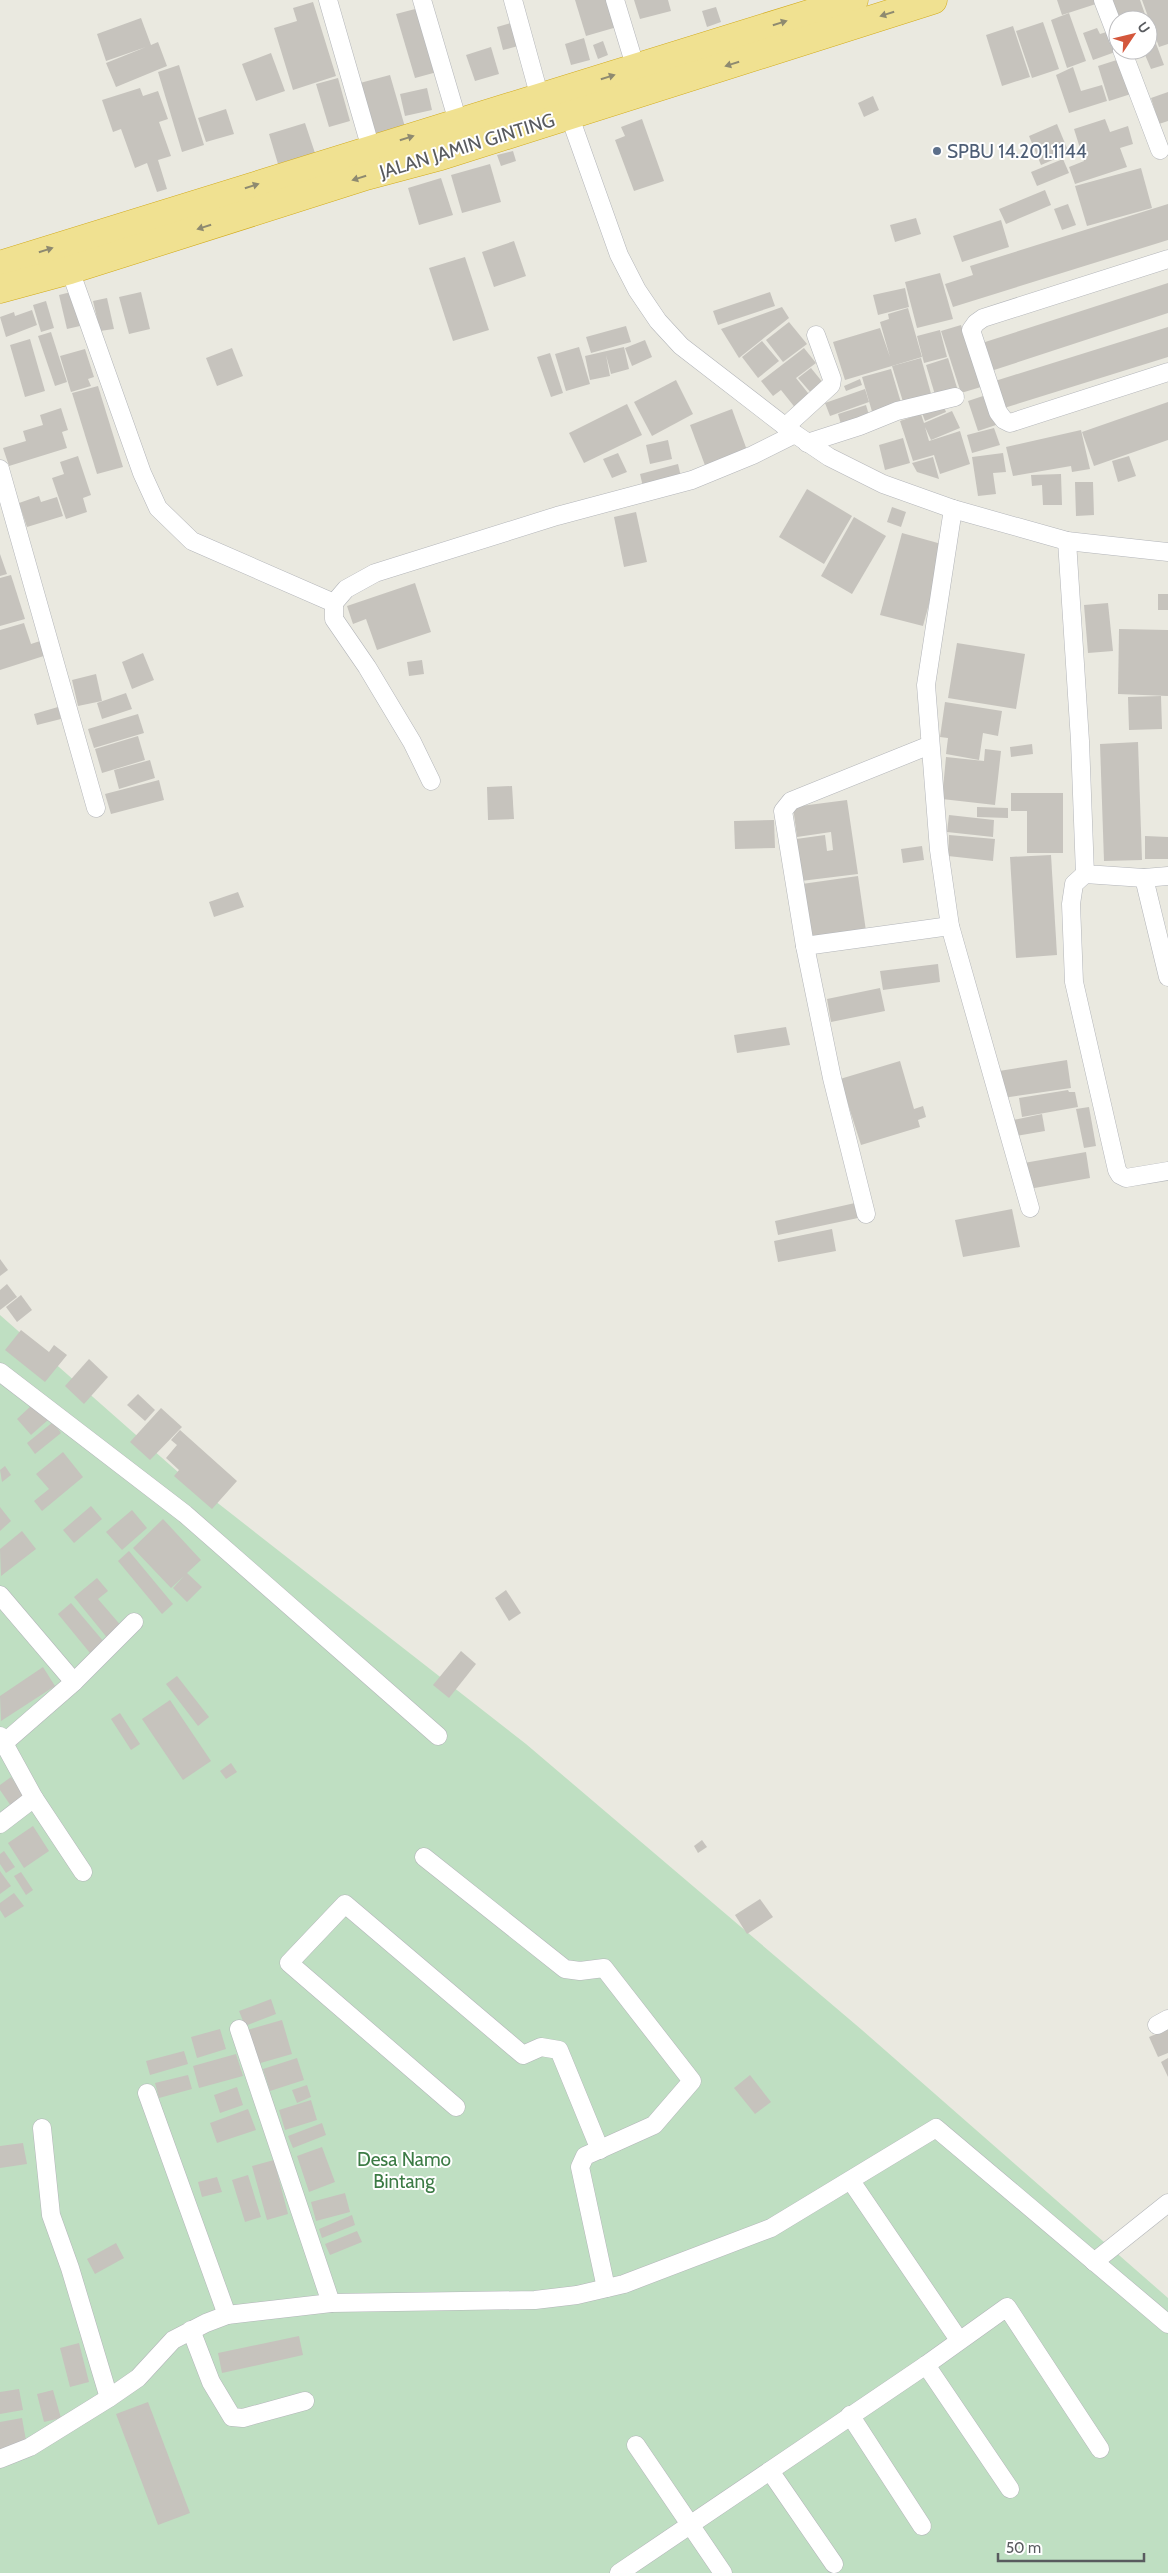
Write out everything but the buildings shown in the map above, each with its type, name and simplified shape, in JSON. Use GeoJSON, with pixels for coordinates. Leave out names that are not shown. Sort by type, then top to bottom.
{"type":"FeatureCollection","features":[{"type":"Feature","properties":{"kind":"highway","name":"JALAN JAMIN GINTING"},"geometry":{"type":"LineString","coordinates":[[0,289],[70,270],[366,176],[441,156],[636,69],[854,0]]}},
{"type":"Feature","properties":{"kind":"highway","name":"JALAN JAMIN GINTING"},"geometry":{"type":"LineString","coordinates":[[0,265],[458,122],[554,107],[933,0]]}},
{"type":"Feature","properties":{"kind":"street"},"geometry":{"type":"LineString","coordinates":[[328,0],[371,149]]}},
{"type":"Feature","properties":{"kind":"street"},"geometry":{"type":"LineString","coordinates":[[422,0],[458,122]]}},
{"type":"Feature","properties":{"kind":"street"},"geometry":{"type":"LineString","coordinates":[[513,0],[554,107],[619,255],[637,290],[658,321],[681,346],[796,435],[829,457],[882,484],[953,509],[1067,541],[1168,552]]}},
{"type":"Feature","properties":{"kind":"street"},"geometry":{"type":"LineString","coordinates":[[615,0],[636,69]]}},
{"type":"Feature","properties":{"kind":"street"},"geometry":{"type":"LineString","coordinates":[[1103,0],[1108,13]]}},
{"type":"Feature","properties":{"kind":"street"},"geometry":{"type":"LineString","coordinates":[[1126,60],[1160,150]]}},
{"type":"Feature","properties":{"kind":"street"},"geometry":{"type":"LineString","coordinates":[[1168,259],[984,318],[973,326],[971,334],[998,412],[1004,420],[1010,423],[1168,372]]}},
{"type":"Feature","properties":{"kind":"street"},"geometry":{"type":"LineString","coordinates":[[70,270],[142,473],[158,508],[192,541],[334,603]]}},
{"type":"Feature","properties":{"kind":"street"},"geometry":{"type":"LineString","coordinates":[[796,435],[831,385],[832,379],[816,335]]}},
{"type":"Feature","properties":{"kind":"street"},"geometry":{"type":"LineString","coordinates":[[431,781],[412,742],[367,667],[334,619],[334,603],[346,589],[376,573],[557,516],[692,480],[796,435],[860,426],[897,411],[955,397]]}},
{"type":"Feature","properties":{"kind":"street"},"geometry":{"type":"LineString","coordinates":[[0,469],[6,511],[96,808]]}},
{"type":"Feature","properties":{"kind":"street"},"geometry":{"type":"LineString","coordinates":[[953,509],[926,685],[939,850],[950,926],[1030,1208]]}},
{"type":"Feature","properties":{"kind":"street"},"geometry":{"type":"LineString","coordinates":[[1067,541],[1080,741],[1084,874],[1074,884],[1072,904],[1074,982],[1117,1170],[1120,1176],[1126,1178],[1168,1170]]}},
{"type":"Feature","properties":{"kind":"street"},"geometry":{"type":"LineString","coordinates":[[866,1214],[832,1078],[805,946],[783,815],[784,808],[791,801],[930,745]]}},
{"type":"Feature","properties":{"kind":"street"},"geometry":{"type":"LineString","coordinates":[[1084,874],[1144,878],[1168,876]]}},
{"type":"Feature","properties":{"kind":"street"},"geometry":{"type":"LineString","coordinates":[[1144,878],[1168,977]]}},
{"type":"Feature","properties":{"kind":"street"},"geometry":{"type":"LineString","coordinates":[[805,946],[950,926]]}},
{"type":"Feature","properties":{"kind":"street"},"geometry":{"type":"LineString","coordinates":[[0,1372],[185,1514],[438,1736]]}},
{"type":"Feature","properties":{"kind":"street"},"geometry":{"type":"LineString","coordinates":[[0,1594],[74,1682]]}},
{"type":"Feature","properties":{"kind":"street"},"geometry":{"type":"LineString","coordinates":[[83,1872],[34,1798],[2,1740],[74,1682],[134,1622]]}},
{"type":"Feature","properties":{"kind":"street"},"geometry":{"type":"LineString","coordinates":[[0,1824],[34,1798]]}},
{"type":"Feature","properties":{"kind":"street"},"geometry":{"type":"LineString","coordinates":[[424,1857],[565,1969],[580,1971],[604,1968],[692,2081],[654,2125],[585,2156],[580,2166],[606,2288]]}},
{"type":"Feature","properties":{"kind":"street"},"geometry":{"type":"LineString","coordinates":[[456,2107],[289,1963],[345,1904],[523,2056],[541,2048],[559,2050],[600,2150]]}},
{"type":"Feature","properties":{"kind":"street"},"geometry":{"type":"LineString","coordinates":[[239,2029],[331,2303]]}},
{"type":"Feature","properties":{"kind":"street"},"geometry":{"type":"LineString","coordinates":[[147,2093],[227,2316]]}},
{"type":"Feature","properties":{"kind":"street"},"geometry":{"type":"LineString","coordinates":[[42,2128],[51,2215],[70,2268],[109,2398]]}},
{"type":"Feature","properties":{"kind":"street"},"geometry":{"type":"LineString","coordinates":[[0,2459],[30,2447],[109,2398],[138,2378],[173,2340],[191,2330],[227,2316],[331,2303],[535,2300],[624,2284],[771,2228],[936,2128],[1168,2324]]}},
{"type":"Feature","properties":{"kind":"street"},"geometry":{"type":"LineString","coordinates":[[851,2181],[959,2340]]}},
{"type":"Feature","properties":{"kind":"street"},"geometry":{"type":"LineString","coordinates":[[1094,2262],[1168,2203]]}},
{"type":"Feature","properties":{"kind":"street"},"geometry":{"type":"LineString","coordinates":[[619,2573],[770,2472],[1007,2307],[1100,2449]]}},
{"type":"Feature","properties":{"kind":"street"},"geometry":{"type":"LineString","coordinates":[[191,2330],[211,2382],[232,2417],[243,2418],[306,2401]]}},
{"type":"Feature","properties":{"kind":"street"},"geometry":{"type":"LineString","coordinates":[[926,2365],[1010,2488]]}},
{"type":"Feature","properties":{"kind":"street"},"geometry":{"type":"LineString","coordinates":[[850,2415],[922,2526]]}},
{"type":"Feature","properties":{"kind":"street"},"geometry":{"type":"LineString","coordinates":[[636,2445],[723,2573]]}},
{"type":"Feature","properties":{"kind":"street"},"geometry":{"type":"LineString","coordinates":[[770,2472],[834,2564]]}},
{"type":"Feature","properties":{"kind":"green space","name":"Desa Namo Bintang"},"geometry":{"type":"Polygon","coordinates":[[[0,1315],[178,1472],[526,1744],[862,2030],[1168,2298],[1168,2573],[0,2573],[0,1315]]]}},
{"type":"Feature","properties":{"kind":"place","name":"SPBU 14.201.1144"},"geometry":{"type":"Point","coordinates":[937,151]}}]}
